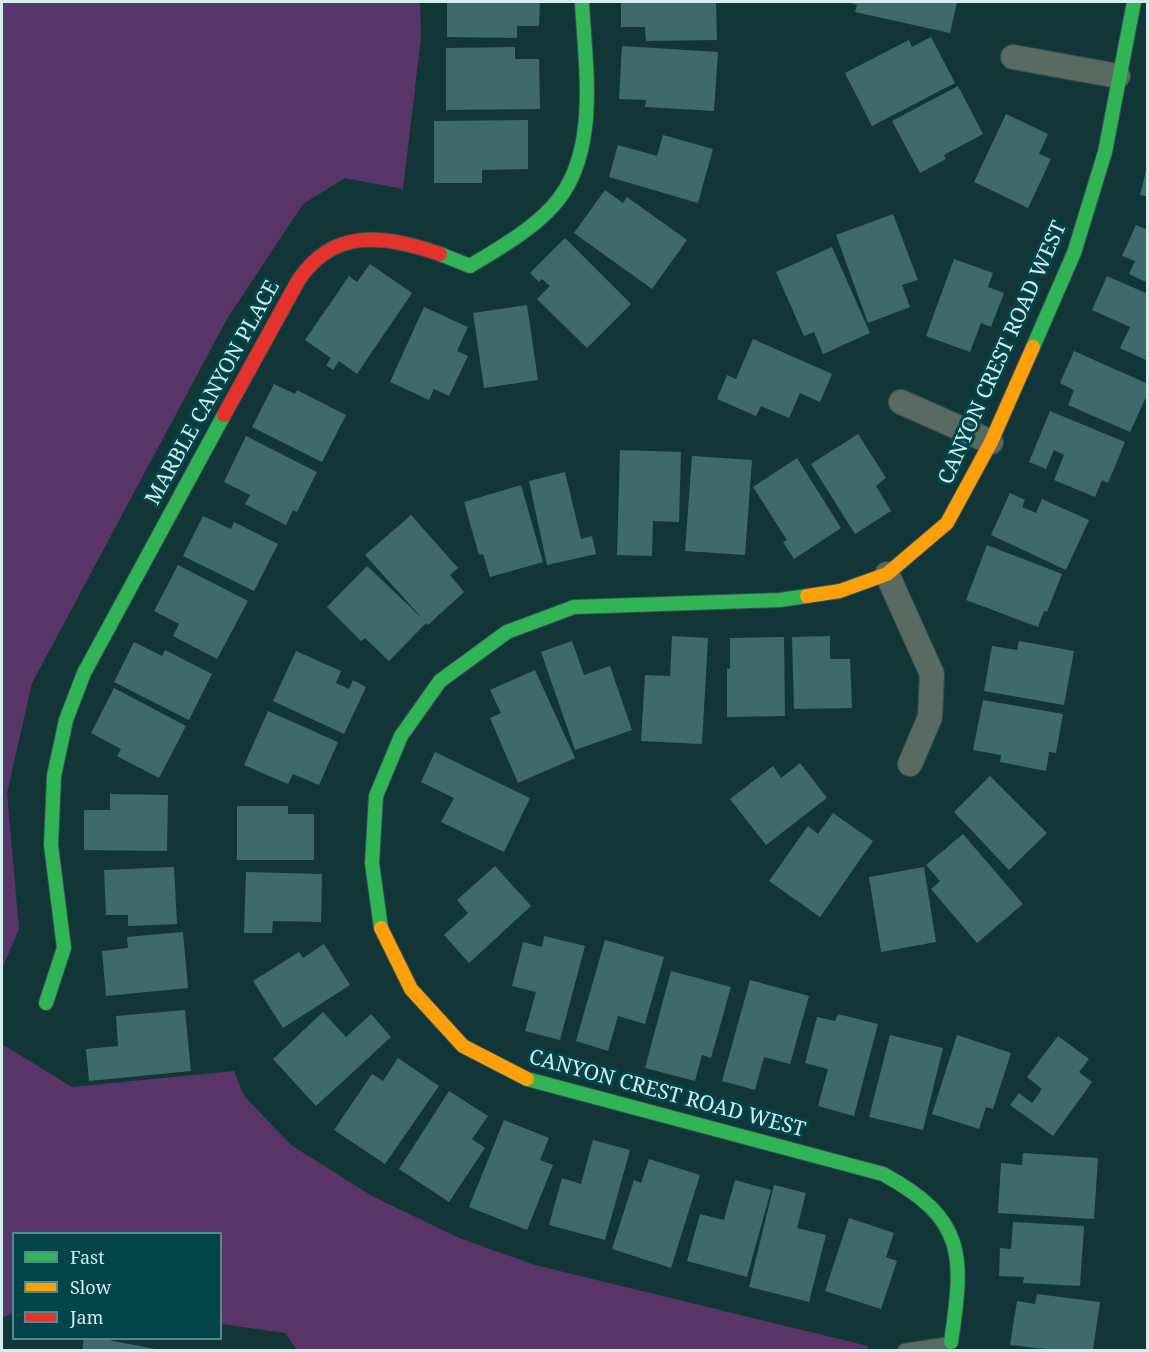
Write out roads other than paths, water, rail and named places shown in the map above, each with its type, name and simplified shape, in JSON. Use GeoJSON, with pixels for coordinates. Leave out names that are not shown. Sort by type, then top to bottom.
{"type":"FeatureCollection","features":[{"type":"Feature","properties":{"kind":"street","name":"MARBLE CANYON PLACE"},"geometry":{"type":"LineString","coordinates":[[46,1003],[64,948],[51,846],[54,776],[66,720],[84,673],[280,311],[310,263],[339,244],[365,239],[401,243],[434,252],[470,266],[516,236],[558,201],[577,164],[585,127],[582,2]]}},
{"type":"Feature","properties":{"kind":"street","name":"CANYON CREST ROAD WEST"},"geometry":{"type":"LineString","coordinates":[[951,1342],[960,1286],[957,1250],[940,1212],[917,1193],[883,1174],[522,1078],[463,1046],[411,989],[381,930],[372,862],[376,796],[401,736],[440,681],[507,632],[574,607],[780,600],[840,591],[887,574],[947,523],[991,442],[1074,253],[1105,153],[1134,2]]}},
{"type":"Feature","properties":{"kind":"street"},"geometry":{"type":"LineString","coordinates":[[1013,57],[1118,76]]}},
{"type":"Feature","properties":{"kind":"street"},"geometry":{"type":"LineString","coordinates":[[901,402],[991,442]]}},
{"type":"Feature","properties":{"kind":"street"},"geometry":{"type":"LineString","coordinates":[[887,574],[932,674],[930,717],[910,764]]}},
{"type":"Feature","properties":{"kind":"lane"},"geometry":{"type":"LineString","coordinates":[[904,1350],[951,1342]]}}]}
